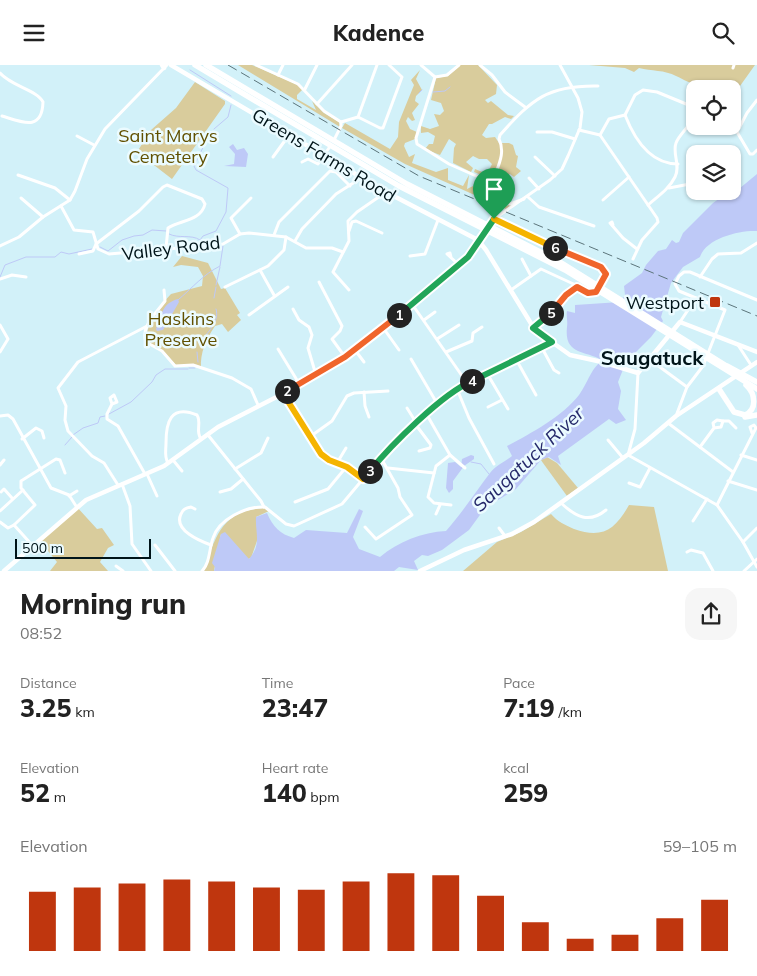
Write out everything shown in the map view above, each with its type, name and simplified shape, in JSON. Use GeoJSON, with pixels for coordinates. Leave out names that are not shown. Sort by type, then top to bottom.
{"type":"FeatureCollection","features":[{"type":"Feature","properties":{"kind":"highway"},"geometry":{"type":"LineString","coordinates":[[195,65],[394,183],[549,256],[727,368],[757,383]]}},
{"type":"Feature","properties":{"kind":"highway"},"geometry":{"type":"LineString","coordinates":[[206,65],[407,184],[484,226]]}},
{"type":"Feature","properties":{"kind":"highway"},"geometry":{"type":"LineString","coordinates":[[719,389],[734,412],[741,415],[748,414],[754,407],[754,397],[739,375]]}},
{"type":"Feature","properties":{"kind":"highway"},"geometry":{"type":"LineString","coordinates":[[739,375],[757,389]]}},
{"type":"Feature","properties":{"kind":"highway"},"geometry":{"type":"LineString","coordinates":[[719,389],[734,415],[740,417],[757,415]]}},
{"type":"Feature","properties":{"kind":"main road","name":"Greens Farms Road"},"geometry":{"type":"LineString","coordinates":[[171,65],[361,178],[479,241]]}},
{"type":"Feature","properties":{"kind":"main road"},"geometry":{"type":"LineString","coordinates":[[4,571],[76,506],[92,496],[146,475],[168,463],[201,439],[258,405],[316,376],[345,357],[384,329],[459,265],[470,255],[479,241],[533,328],[570,355],[602,361],[638,373],[680,322],[757,352]]}},
{"type":"Feature","properties":{"kind":"main road"},"geometry":{"type":"LineString","coordinates":[[420,571],[429,569],[464,550],[505,537],[534,522],[625,456],[676,416],[757,362]]}},
{"type":"Feature","properties":{"kind":"main road"},"geometry":{"type":"LineString","coordinates":[[0,570],[11,565]]}},
{"type":"Feature","properties":{"kind":"street"},"geometry":{"type":"LineString","coordinates":[[256,65],[305,89],[326,113],[341,124]]}},
{"type":"Feature","properties":{"kind":"street"},"geometry":{"type":"LineString","coordinates":[[278,75],[283,65]]}},
{"type":"Feature","properties":{"kind":"street"},"geometry":{"type":"LineString","coordinates":[[305,89],[317,65]]}},
{"type":"Feature","properties":{"kind":"street"},"geometry":{"type":"LineString","coordinates":[[317,104],[352,65]]}},
{"type":"Feature","properties":{"kind":"street"},"geometry":{"type":"LineString","coordinates":[[358,117],[377,65]]}},
{"type":"Feature","properties":{"kind":"street"},"geometry":{"type":"LineString","coordinates":[[302,162],[308,159],[318,163],[336,137],[341,124],[358,117],[382,128],[402,77],[389,65]]}},
{"type":"Feature","properties":{"kind":"street"},"geometry":{"type":"LineString","coordinates":[[422,65],[435,77]]}},
{"type":"Feature","properties":{"kind":"street"},"geometry":{"type":"LineString","coordinates":[[435,77],[448,75],[459,65]]}},
{"type":"Feature","properties":{"kind":"street"},"geometry":{"type":"LineString","coordinates":[[480,65],[492,75],[505,92],[525,107]]}},
{"type":"Feature","properties":{"kind":"street"},"geometry":{"type":"LineString","coordinates":[[479,241],[494,219],[539,189],[555,176],[566,162],[579,130],[582,110],[560,65]]}},
{"type":"Feature","properties":{"kind":"street"},"geometry":{"type":"LineString","coordinates":[[0,246],[19,237],[43,217],[70,200],[94,145],[109,124],[164,66]]}},
{"type":"Feature","properties":{"kind":"street"},"geometry":{"type":"LineString","coordinates":[[0,73],[14,85],[41,97],[43,102],[39,118],[32,123],[22,123],[2,116]]}},
{"type":"Feature","properties":{"kind":"street"},"geometry":{"type":"LineString","coordinates":[[435,77],[416,138],[417,144],[449,165],[492,183]]}},
{"type":"Feature","properties":{"kind":"street"},"geometry":{"type":"LineString","coordinates":[[594,227],[539,207],[526,199],[507,203],[491,193],[492,183],[502,154],[503,147],[499,139],[500,135],[525,107],[536,99],[571,86],[598,86]]}},
{"type":"Feature","properties":{"kind":"street"},"geometry":{"type":"LineString","coordinates":[[600,135],[609,119],[625,115],[635,95],[643,90],[657,92],[691,106],[694,115],[693,119],[679,136],[675,147],[678,172],[668,188],[648,205]]}},
{"type":"Feature","properties":{"kind":"street"},"geometry":{"type":"LineString","coordinates":[[757,100],[737,131],[750,154],[754,154],[757,150]]}},
{"type":"Feature","properties":{"kind":"street"},"geometry":{"type":"LineString","coordinates":[[625,115],[634,134],[650,154],[665,163],[678,164]]}},
{"type":"Feature","properties":{"kind":"street"},"geometry":{"type":"LineString","coordinates":[[579,130],[600,135],[658,222],[637,249],[634,259]]}},
{"type":"Feature","properties":{"kind":"street"},"geometry":{"type":"LineString","coordinates":[[537,132],[552,132],[575,139]]}},
{"type":"Feature","properties":{"kind":"street"},"geometry":{"type":"LineString","coordinates":[[272,157],[289,135]]}},
{"type":"Feature","properties":{"kind":"street"},"geometry":{"type":"LineString","coordinates":[[77,136],[94,145]]}},
{"type":"Feature","properties":{"kind":"street"},"geometry":{"type":"LineString","coordinates":[[535,157],[555,176]]}},
{"type":"Feature","properties":{"kind":"street"},"geometry":{"type":"LineString","coordinates":[[274,235],[279,222],[330,171],[336,172],[350,186]]}},
{"type":"Feature","properties":{"kind":"street"},"geometry":{"type":"LineString","coordinates":[[18,175],[55,188],[70,200]]}},
{"type":"Feature","properties":{"kind":"street"},"geometry":{"type":"LineString","coordinates":[[603,200],[629,177]]}},
{"type":"Feature","properties":{"kind":"street"},"geometry":{"type":"LineString","coordinates":[[295,241],[302,229],[336,194],[361,178]]}},
{"type":"Feature","properties":{"kind":"street"},"geometry":{"type":"LineString","coordinates":[[530,178],[539,189]]}},
{"type":"Feature","properties":{"kind":"street"},"geometry":{"type":"LineString","coordinates":[[79,254],[93,251],[167,185],[202,199],[205,204],[203,211],[196,216],[168,228],[166,248]]}},
{"type":"Feature","properties":{"kind":"street"},"geometry":{"type":"LineString","coordinates":[[668,188],[686,185]]}},
{"type":"Feature","properties":{"kind":"street"},"geometry":{"type":"LineString","coordinates":[[349,291],[333,272],[349,241],[349,218],[386,192]]}},
{"type":"Feature","properties":{"kind":"street"},"geometry":{"type":"LineString","coordinates":[[21,198],[43,217]]}},
{"type":"Feature","properties":{"kind":"street"},"geometry":{"type":"LineString","coordinates":[[240,233],[231,217],[251,198]]}},
{"type":"Feature","properties":{"kind":"street","name":"Valley Road"},"geometry":{"type":"LineString","coordinates":[[61,206],[73,229],[80,232],[93,232],[97,247],[106,254],[116,255],[166,248],[223,244],[240,233],[286,237],[306,248],[332,248],[343,252]]}},
{"type":"Feature","properties":{"kind":"street"},"geometry":{"type":"LineString","coordinates":[[494,219],[540,242],[601,267],[605,271],[604,279],[593,293],[541,269],[510,291]]}},
{"type":"Feature","properties":{"kind":"street"},"geometry":{"type":"LineString","coordinates":[[410,256],[425,254],[438,220]]}},
{"type":"Feature","properties":{"kind":"street"},"geometry":{"type":"LineString","coordinates":[[348,231],[352,222],[356,221],[382,233]]}},
{"type":"Feature","properties":{"kind":"street"},"geometry":{"type":"LineString","coordinates":[[613,225],[623,238],[637,249]]}},
{"type":"Feature","properties":{"kind":"street"},"geometry":{"type":"LineString","coordinates":[[225,287],[268,266],[284,250],[286,237]]}},
{"type":"Feature","properties":{"kind":"street"},"geometry":{"type":"LineString","coordinates":[[700,277],[712,259],[718,254],[741,253],[757,243]]}},
{"type":"Feature","properties":{"kind":"street"},"geometry":{"type":"LineString","coordinates":[[451,257],[459,265]]}},
{"type":"Feature","properties":{"kind":"street"},"geometry":{"type":"LineString","coordinates":[[522,259],[531,275]]}},
{"type":"Feature","properties":{"kind":"street"},"geometry":{"type":"LineString","coordinates":[[260,270],[274,295]]}},
{"type":"Feature","properties":{"kind":"street"},"geometry":{"type":"LineString","coordinates":[[676,416],[687,387],[703,366],[725,309],[678,290],[675,284],[678,278],[686,272],[757,300]]}},
{"type":"Feature","properties":{"kind":"street"},"geometry":{"type":"LineString","coordinates":[[0,279],[12,275],[26,277]]}},
{"type":"Feature","properties":{"kind":"street"},"geometry":{"type":"LineString","coordinates":[[319,283],[342,326],[332,339],[345,357]]}},
{"type":"Feature","properties":{"kind":"street"},"geometry":{"type":"LineString","coordinates":[[249,315],[270,301],[274,295],[288,287]]}},
{"type":"Feature","properties":{"kind":"street"},"geometry":{"type":"LineString","coordinates":[[533,328],[553,311],[566,295],[577,287]]}},
{"type":"Feature","properties":{"kind":"street"},"geometry":{"type":"LineString","coordinates":[[152,571],[131,543],[130,506],[120,485],[104,463],[92,456],[68,431],[65,420],[66,406],[58,388],[70,368],[78,362],[144,330],[149,325],[152,315],[164,301],[164,291]]}},
{"type":"Feature","properties":{"kind":"street"},"geometry":{"type":"LineString","coordinates":[[680,322],[696,298]]}},
{"type":"Feature","properties":{"kind":"street"},"geometry":{"type":"LineString","coordinates":[[412,304],[468,383]]}},
{"type":"Feature","properties":{"kind":"street"},"geometry":{"type":"LineString","coordinates":[[293,309],[299,320],[309,327],[312,335],[308,348],[316,376]]}},
{"type":"Feature","properties":{"kind":"street"},"geometry":{"type":"LineString","coordinates":[[424,320],[435,312]]}},
{"type":"Feature","properties":{"kind":"street"},"geometry":{"type":"LineString","coordinates":[[0,325],[8,339],[0,353]]}},
{"type":"Feature","properties":{"kind":"street"},"geometry":{"type":"LineString","coordinates":[[437,339],[459,325]]}},
{"type":"Feature","properties":{"kind":"street"},"geometry":{"type":"LineString","coordinates":[[446,352],[472,341],[473,333],[482,327]]}},
{"type":"Feature","properties":{"kind":"street"},"geometry":{"type":"LineString","coordinates":[[384,329],[399,350]]}},
{"type":"Feature","properties":{"kind":"street"},"geometry":{"type":"LineString","coordinates":[[144,330],[146,342],[164,352],[174,366],[193,365],[232,378],[251,389],[258,405]]}},
{"type":"Feature","properties":{"kind":"street"},"geometry":{"type":"LineString","coordinates":[[208,435],[264,507],[288,525],[297,526],[340,506],[381,458],[457,389],[517,361],[552,342]]}},
{"type":"Feature","properties":{"kind":"street"},"geometry":{"type":"LineString","coordinates":[[738,345],[752,366]]}},
{"type":"Feature","properties":{"kind":"street"},"geometry":{"type":"LineString","coordinates":[[542,348],[554,370],[560,373]]}},
{"type":"Feature","properties":{"kind":"street"},"geometry":{"type":"LineString","coordinates":[[278,349],[300,385]]}},
{"type":"Feature","properties":{"kind":"street"},"geometry":{"type":"LineString","coordinates":[[355,350],[364,362]]}},
{"type":"Feature","properties":{"kind":"street"},"geometry":{"type":"LineString","coordinates":[[410,359],[438,405]]}},
{"type":"Feature","properties":{"kind":"street"},"geometry":{"type":"LineString","coordinates":[[648,359],[687,387]]}},
{"type":"Feature","properties":{"kind":"street"},"geometry":{"type":"LineString","coordinates":[[517,361],[536,395]]}},
{"type":"Feature","properties":{"kind":"street"},"geometry":{"type":"LineString","coordinates":[[625,456],[635,429],[638,373]]}},
{"type":"Feature","properties":{"kind":"street"},"geometry":{"type":"LineString","coordinates":[[488,375],[508,409]]}},
{"type":"Feature","properties":{"kind":"street"},"geometry":{"type":"LineString","coordinates":[[457,389],[468,418],[494,464]]}},
{"type":"Feature","properties":{"kind":"street"},"geometry":{"type":"LineString","coordinates":[[311,436],[332,421],[347,396],[388,391]]}},
{"type":"Feature","properties":{"kind":"street"},"geometry":{"type":"LineString","coordinates":[[283,393],[321,454],[347,467],[363,479]]}},
{"type":"Feature","properties":{"kind":"street"},"geometry":{"type":"LineString","coordinates":[[364,393],[364,406],[369,417]]}},
{"type":"Feature","properties":{"kind":"street"},"geometry":{"type":"LineString","coordinates":[[488,407],[502,399]]}},
{"type":"Feature","properties":{"kind":"street"},"geometry":{"type":"LineString","coordinates":[[112,404],[107,414],[107,419],[118,427],[157,496]]}},
{"type":"Feature","properties":{"kind":"street"},"geometry":{"type":"LineString","coordinates":[[407,408],[416,425],[431,445],[430,448],[420,451]]}},
{"type":"Feature","properties":{"kind":"street"},"geometry":{"type":"LineString","coordinates":[[168,463],[164,454],[166,428],[171,418],[187,413],[197,415],[199,419],[197,432],[201,439]]}},
{"type":"Feature","properties":{"kind":"street"},"geometry":{"type":"LineString","coordinates":[[0,416],[7,415],[12,418],[22,439],[53,490],[70,496],[76,506]]}},
{"type":"Feature","properties":{"kind":"street"},"geometry":{"type":"LineString","coordinates":[[427,415],[450,455],[464,467]]}},
{"type":"Feature","properties":{"kind":"street"},"geometry":{"type":"LineString","coordinates":[[714,428],[721,427],[723,421]]}},
{"type":"Feature","properties":{"kind":"street"},"geometry":{"type":"LineString","coordinates":[[700,447],[714,428],[712,425],[715,422],[729,421],[736,428]]}},
{"type":"Feature","properties":{"kind":"street"},"geometry":{"type":"LineString","coordinates":[[668,423],[733,471]]}},
{"type":"Feature","properties":{"kind":"street"},"geometry":{"type":"LineString","coordinates":[[717,505],[756,426]]}},
{"type":"Feature","properties":{"kind":"street"},"geometry":{"type":"LineString","coordinates":[[22,439],[36,428],[42,431],[44,438]]}},
{"type":"Feature","properties":{"kind":"street"},"geometry":{"type":"LineString","coordinates":[[235,469],[261,453],[268,438]]}},
{"type":"Feature","properties":{"kind":"street"},"geometry":{"type":"LineString","coordinates":[[608,440],[625,456],[717,505],[755,560],[757,567]]}},
{"type":"Feature","properties":{"kind":"street"},"geometry":{"type":"LineString","coordinates":[[337,463],[346,448]]}},
{"type":"Feature","properties":{"kind":"street"},"geometry":{"type":"LineString","coordinates":[[450,455],[439,463],[434,473],[428,497],[430,501],[440,505],[451,505]]}},
{"type":"Feature","properties":{"kind":"street"},"geometry":{"type":"LineString","coordinates":[[741,455],[757,460]]}},
{"type":"Feature","properties":{"kind":"street"},"geometry":{"type":"LineString","coordinates":[[365,527],[376,539],[412,515],[400,497],[398,489],[381,458]]}},
{"type":"Feature","properties":{"kind":"street"},"geometry":{"type":"LineString","coordinates":[[0,521],[8,528],[14,525],[35,505],[23,490],[20,482],[57,459],[65,473]]}},
{"type":"Feature","properties":{"kind":"street"},"geometry":{"type":"LineString","coordinates":[[0,465],[4,460]]}},
{"type":"Feature","properties":{"kind":"street"},"geometry":{"type":"LineString","coordinates":[[173,460],[182,471]]}},
{"type":"Feature","properties":{"kind":"street"},"geometry":{"type":"LineString","coordinates":[[295,502],[328,489],[347,467]]}},
{"type":"Feature","properties":{"kind":"street"},"geometry":{"type":"LineString","coordinates":[[387,468],[434,473]]}},
{"type":"Feature","properties":{"kind":"street"},"geometry":{"type":"LineString","coordinates":[[629,483],[640,487],[650,469]]}},
{"type":"Feature","properties":{"kind":"street"},"geometry":{"type":"LineString","coordinates":[[220,492],[231,489],[243,479]]}},
{"type":"Feature","properties":{"kind":"street"},"geometry":{"type":"LineString","coordinates":[[728,481],[757,490]]}},
{"type":"Feature","properties":{"kind":"street"},"geometry":{"type":"LineString","coordinates":[[0,492],[4,489],[12,498]]}},
{"type":"Feature","properties":{"kind":"street"},"geometry":{"type":"LineString","coordinates":[[0,511],[12,498],[23,490]]}},
{"type":"Feature","properties":{"kind":"street"},"geometry":{"type":"LineString","coordinates":[[70,496],[77,491]]}},
{"type":"Feature","properties":{"kind":"street"},"geometry":{"type":"LineString","coordinates":[[693,521],[706,499]]}},
{"type":"Feature","properties":{"kind":"street"},"geometry":{"type":"LineString","coordinates":[[561,503],[575,514],[592,519],[606,510]]}},
{"type":"Feature","properties":{"kind":"street"},"geometry":{"type":"LineString","coordinates":[[436,515],[440,505]]}},
{"type":"Feature","properties":{"kind":"street"},"geometry":{"type":"LineString","coordinates":[[195,509],[191,507],[184,509],[180,515],[180,523],[192,537],[211,545]]}},
{"type":"Feature","properties":{"kind":"street"},"geometry":{"type":"LineString","coordinates":[[202,571],[206,565],[217,529],[233,516],[247,509],[264,507]]}},
{"type":"Feature","properties":{"kind":"street"},"geometry":{"type":"LineString","coordinates":[[14,525],[32,545]]}},
{"type":"Feature","properties":{"kind":"street"},"geometry":{"type":"LineString","coordinates":[[499,528],[505,537]]}},
{"type":"Feature","properties":{"kind":"street"},"geometry":{"type":"LineString","coordinates":[[743,542],[757,528]]}},
{"type":"Feature","properties":{"kind":"street"},"geometry":{"type":"LineString","coordinates":[[156,545],[175,571]]}},
{"type":"Feature","properties":{"kind":"street"},"geometry":{"type":"LineString","coordinates":[[687,552],[691,550],[703,553],[713,571]]}},
{"type":"Feature","properties":{"kind":"street"},"geometry":{"type":"LineString","coordinates":[[744,571],[755,560]]}},
{"type":"Feature","properties":{"kind":"street"},"geometry":{"type":"LineString","coordinates":[[116,566],[123,571]]}},
{"type":"Feature","properties":{"kind":"green space"},"geometry":{"type":"Polygon","coordinates":[[[238,65],[252,65],[296,84],[303,89],[297,95],[297,99],[316,110],[312,101],[324,113],[339,122],[340,127],[238,65]]]}},
{"type":"Feature","properties":{"kind":"green space"},"geometry":{"type":"Polygon","coordinates":[[[460,65],[478,65],[497,85],[496,94],[485,100],[488,103],[491,101],[508,115],[514,116],[511,119],[505,117],[489,124],[482,135],[486,138],[495,137],[499,143],[513,145],[518,156],[516,167],[521,171],[514,177],[510,174],[498,182],[474,172],[475,169],[487,174],[492,164],[487,159],[479,159],[473,156],[466,162],[473,168],[471,172],[453,163],[456,144],[449,139],[440,155],[425,149],[429,144],[433,144],[435,136],[428,132],[421,133],[421,126],[430,129],[439,126],[434,114],[440,115],[444,111],[441,103],[431,100],[436,78],[448,76],[460,65]]]}},
{"type":"Feature","properties":{"kind":"green space"},"geometry":{"type":"Polygon","coordinates":[[[589,65],[755,65],[741,85],[741,80],[686,80],[663,72],[639,68],[634,72],[625,68],[589,65]]]}},
{"type":"Feature","properties":{"kind":"green space"},"geometry":{"type":"Polygon","coordinates":[[[420,70],[416,79],[422,90],[416,96],[415,101],[419,104],[412,113],[415,120],[412,121],[408,117],[406,121],[410,129],[417,132],[415,139],[405,143],[404,146],[409,157],[415,154],[412,163],[436,172],[448,168],[448,180],[463,186],[469,175],[467,189],[473,186],[478,194],[484,196],[490,192],[506,206],[513,204],[506,209],[405,164],[342,128],[345,123],[390,149],[398,137],[399,122],[414,85],[411,80],[420,70]]]}},
{"type":"Feature","properties":{"kind":"green space","name":"Saint Marys Cemetery"},"geometry":{"type":"Polygon","coordinates":[[[195,82],[225,101],[225,104],[172,179],[137,152],[151,130],[176,108],[195,82]]]}},
{"type":"Feature","properties":{"kind":"green space","name":"Haskins Preserve"},"geometry":{"type":"Polygon","coordinates":[[[182,256],[208,263],[221,289],[225,288],[240,313],[237,315],[241,320],[228,332],[222,324],[215,326],[204,346],[201,368],[191,365],[178,367],[164,352],[146,342],[151,322],[171,294],[202,286],[203,276],[198,267],[181,265],[173,267],[182,256]]]}},
{"type":"Feature","properties":{"kind":"green space"},"geometry":{"type":"Polygon","coordinates":[[[547,457],[557,463],[578,488],[567,496],[541,460],[547,457]]]}},
{"type":"Feature","properties":{"kind":"green space"},"geometry":{"type":"Polygon","coordinates":[[[629,505],[654,507],[668,571],[463,571],[497,542],[521,532],[551,514],[565,525],[592,533],[607,530],[613,526],[629,505]]]}},
{"type":"Feature","properties":{"kind":"green space"},"geometry":{"type":"Polygon","coordinates":[[[76,506],[97,529],[102,528],[114,545],[108,548],[100,562],[108,571],[50,571],[57,562],[40,541],[76,506]]]}},
{"type":"Feature","properties":{"kind":"green space"},"geometry":{"type":"Polygon","coordinates":[[[264,508],[269,511],[256,517],[258,538],[251,558],[248,559],[221,534],[214,571],[204,571],[212,547],[222,528],[229,520],[238,514],[264,508]]]}},
{"type":"Feature","properties":{"kind":"water"},"geometry":{"type":"Polygon","coordinates":[[[233,144],[237,150],[244,148],[248,154],[246,167],[224,166],[234,164],[235,154],[229,147],[233,144]]]}},
{"type":"Feature","properties":{"kind":"water","name":"Saugatuck River"},"geometry":{"type":"Polygon","coordinates":[[[757,174],[757,231],[742,232],[716,240],[703,250],[700,257],[683,267],[671,283],[661,317],[663,321],[651,337],[626,362],[618,382],[621,391],[618,409],[626,420],[616,424],[609,419],[558,456],[561,465],[549,457],[541,460],[516,489],[485,508],[469,530],[442,550],[428,556],[422,555],[414,561],[418,570],[399,567],[394,571],[214,571],[215,567],[212,563],[221,534],[225,532],[249,559],[257,543],[256,517],[267,513],[278,529],[294,538],[306,530],[347,533],[359,509],[363,511],[353,537],[359,549],[380,557],[411,539],[428,533],[446,531],[492,470],[512,456],[507,446],[536,430],[572,403],[602,360],[577,350],[569,343],[567,336],[567,311],[575,313],[575,305],[620,302],[625,295],[624,286],[642,273],[658,251],[666,249],[672,240],[676,243],[679,242],[683,233],[717,200],[741,200],[741,187],[757,174]]]}},
{"type":"Feature","properties":{"kind":"water"},"geometry":{"type":"Polygon","coordinates":[[[178,299],[179,302],[163,330],[157,331],[159,319],[165,307],[178,299]]]}},
{"type":"Feature","properties":{"kind":"water"},"geometry":{"type":"Polygon","coordinates":[[[471,455],[474,456],[474,459],[464,466],[453,481],[453,489],[449,493],[446,488],[448,463],[455,462],[461,467],[462,459],[471,455]]]}},
{"type":"Feature","properties":{"kind":"waterway"},"geometry":{"type":"LineString","coordinates":[[190,70],[231,96]]}},
{"type":"Feature","properties":{"kind":"waterway"},"geometry":{"type":"LineString","coordinates":[[433,92],[445,91],[450,87]]}},
{"type":"Feature","properties":{"kind":"waterway"},"geometry":{"type":"LineString","coordinates":[[419,93],[422,90]]}},
{"type":"Feature","properties":{"kind":"waterway"},"geometry":{"type":"LineString","coordinates":[[214,129],[228,117],[231,105]]}},
{"type":"Feature","properties":{"kind":"waterway"},"geometry":{"type":"LineString","coordinates":[[169,234],[193,237],[200,240],[203,236],[216,231],[226,212],[228,188],[196,170],[194,166],[210,133]]}},
{"type":"Feature","properties":{"kind":"waterway"},"geometry":{"type":"LineString","coordinates":[[100,247],[108,251],[122,240],[143,235],[152,230],[166,231]]}},
{"type":"Feature","properties":{"kind":"waterway"},"geometry":{"type":"LineString","coordinates":[[178,300],[203,277],[220,266],[223,246]]}},
{"type":"Feature","properties":{"kind":"waterway"},"geometry":{"type":"LineString","coordinates":[[0,277],[5,265],[26,257],[55,257],[61,252],[69,254],[92,249]]}},
{"type":"Feature","properties":{"kind":"waterway"},"geometry":{"type":"LineString","coordinates":[[216,285],[220,267]]}},
{"type":"Feature","properties":{"kind":"waterway"},"geometry":{"type":"LineString","coordinates":[[214,298],[216,287]]}},
{"type":"Feature","properties":{"kind":"waterway"},"geometry":{"type":"LineString","coordinates":[[201,341],[215,322],[216,309]]}},
{"type":"Feature","properties":{"kind":"waterway"},"geometry":{"type":"LineString","coordinates":[[197,352],[198,362]]}},
{"type":"Feature","properties":{"kind":"waterway"},"geometry":{"type":"LineString","coordinates":[[189,368],[195,368]]}},
{"type":"Feature","properties":{"kind":"waterway"},"geometry":{"type":"LineString","coordinates":[[109,414],[131,402],[152,382],[156,375],[165,369],[188,369]]}},
{"type":"Feature","properties":{"kind":"waterway"},"geometry":{"type":"LineString","coordinates":[[73,435],[83,428],[98,423],[100,417],[105,416]]}},
{"type":"Feature","properties":{"kind":"waterway"},"geometry":{"type":"LineString","coordinates":[[65,445],[72,437]]}},
{"type":"Feature","properties":{"kind":"waterway","name":"Saugatuck River"},"geometry":{"type":"LineString","coordinates":[[471,462],[481,464],[489,474]]}},
{"type":"Feature","properties":{"kind":"railway"},"geometry":{"type":"LineString","coordinates":[[228,65],[419,176],[757,316]]}},
{"type":"Feature","properties":{"kind":"place","name":"Westport"},"geometry":{"type":"Point","coordinates":[715,302]}},
{"type":"Feature","properties":{"kind":"district","name":"Saugatuck"},"geometry":{"type":"Point","coordinates":[652,357]}},
{"type":"Feature","properties":{"kind":"route"},"geometry":{"type":"LineString","coordinates":[[494,219],[540,242],[604,269],[606,274],[596,292],[588,293],[577,287],[566,295],[553,311],[533,328],[552,342],[517,361],[468,383],[452,393],[386,452],[363,479],[350,468],[326,458],[315,445],[283,393],[316,376],[384,329],[470,255],[494,219]]}}]}
